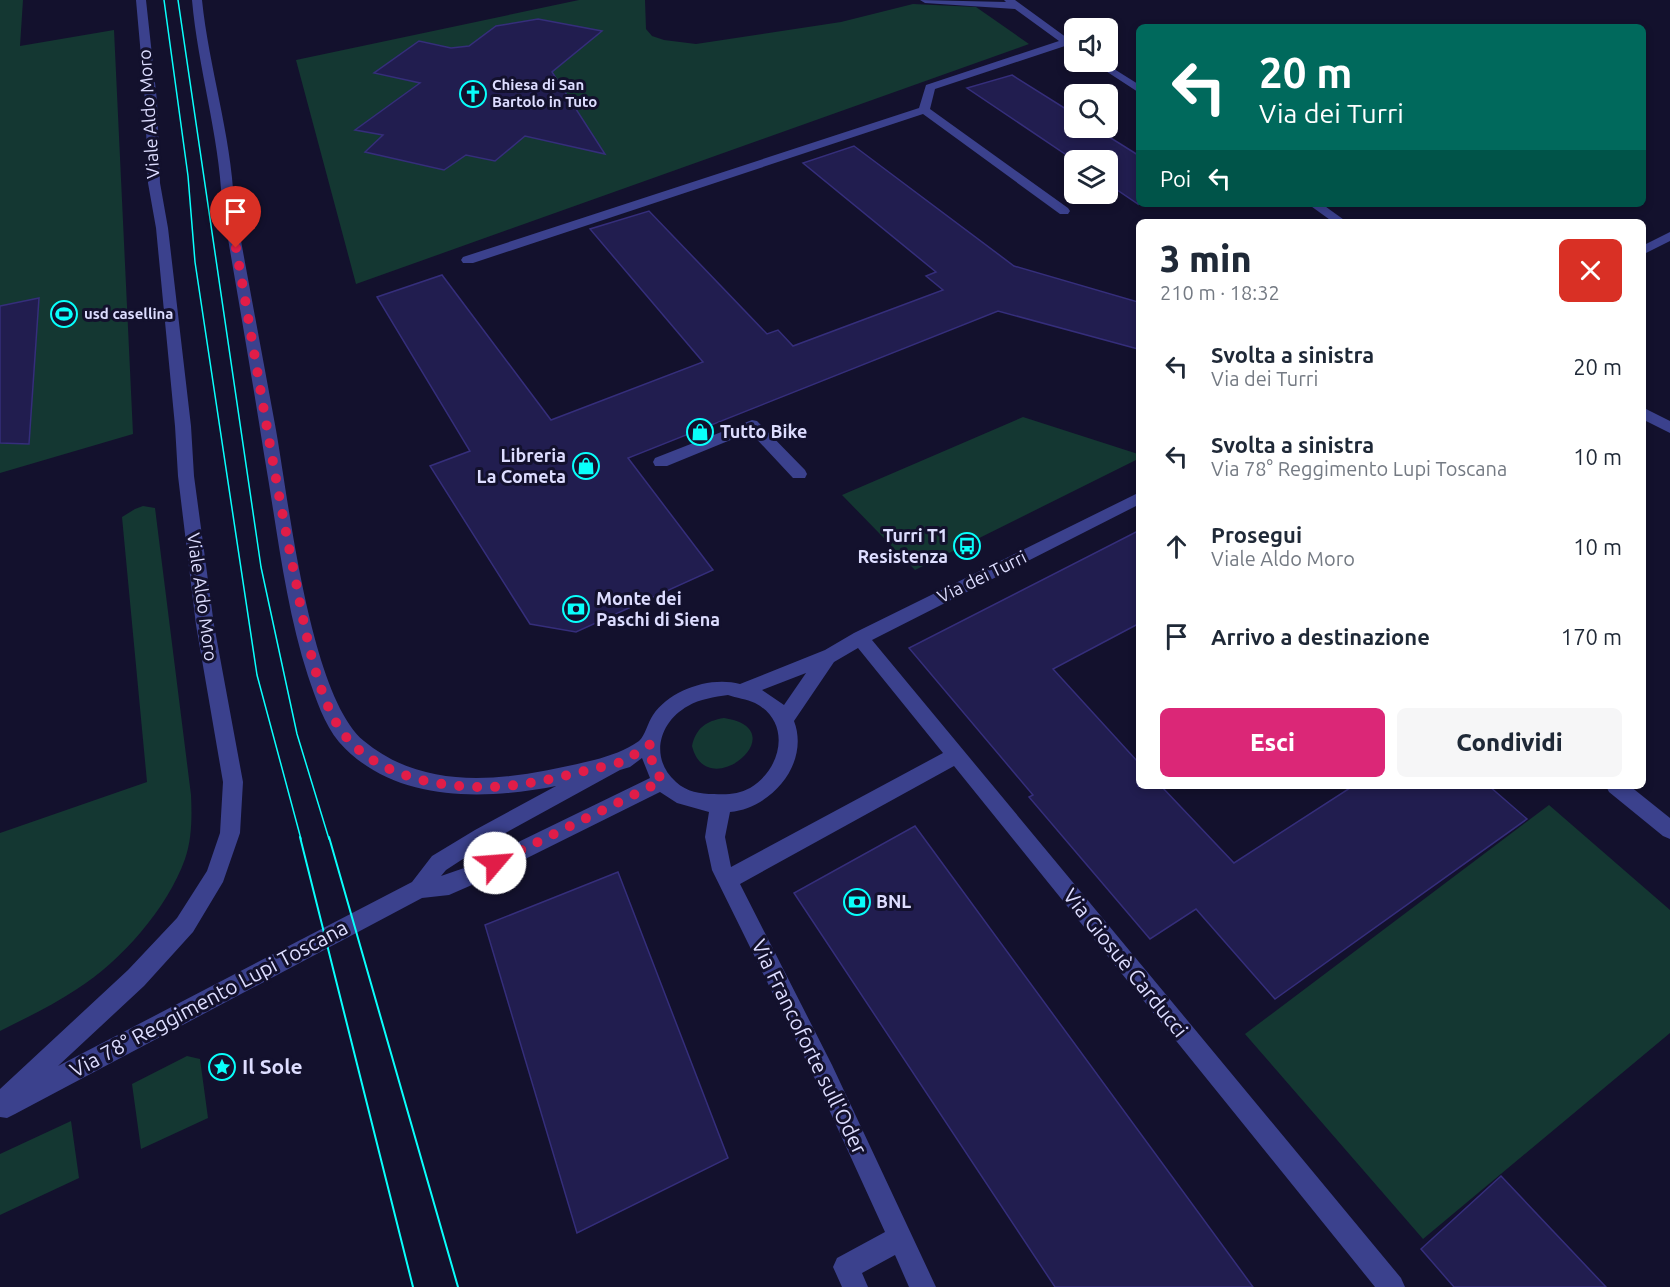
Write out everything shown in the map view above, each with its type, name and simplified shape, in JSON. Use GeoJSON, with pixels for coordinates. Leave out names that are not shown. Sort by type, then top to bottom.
{"type":"FeatureCollection","features":[{"type":"Feature","properties":{"kind":"street","name":"Viale Aldo Moro"},"geometry":{"type":"LineString","coordinates":[[0,1105],[136,978],[185,924],[216,875],[230,834],[233,782],[205,625],[186,476],[183,426],[162,228],[154,183],[151,101],[141,0]]}},
{"type":"Feature","properties":{"kind":"street"},"geometry":{"type":"LineString","coordinates":[[197,0],[207,72],[228,168],[228,203],[286,535],[309,648],[334,717],[343,734],[377,762],[399,773],[430,782],[458,786],[527,784],[556,779],[623,761]]}},
{"type":"Feature","properties":{"kind":"street"},"geometry":{"type":"LineString","coordinates":[[925,0],[1012,3],[1064,39]]}},
{"type":"Feature","properties":{"kind":"street"},"geometry":{"type":"LineString","coordinates":[[924,110],[930,87],[1064,46]]}},
{"type":"Feature","properties":{"kind":"street"},"geometry":{"type":"LineString","coordinates":[[1112,72],[1136,88]]}},
{"type":"Feature","properties":{"kind":"street"},"geometry":{"type":"LineString","coordinates":[[924,110],[1064,211]]}},
{"type":"Feature","properties":{"kind":"street"},"geometry":{"type":"LineString","coordinates":[[468,260],[924,110]]}},
{"type":"Feature","properties":{"kind":"street"},"geometry":{"type":"LineString","coordinates":[[1318,207],[1336,219]]}},
{"type":"Feature","properties":{"kind":"street"},"geometry":{"type":"LineString","coordinates":[[1646,249],[1670,236]]}},
{"type":"Feature","properties":{"kind":"street"},"geometry":{"type":"LineString","coordinates":[[1646,414],[1670,428]]}},
{"type":"Feature","properties":{"kind":"street"},"geometry":{"type":"LineString","coordinates":[[661,462],[752,425],[799,474]]}},
{"type":"Feature","properties":{"kind":"street","name":"Via dei Turri"},"geometry":{"type":"LineString","coordinates":[[744,690],[827,657],[860,638],[1136,499]]}},
{"type":"Feature","properties":{"kind":"street","name":"Via Giosuè Carducci"},"geometry":{"type":"LineString","coordinates":[[860,638],[1392,1287]]}},
{"type":"Feature","properties":{"kind":"street","name":"Via dei Turri"},"geometry":{"type":"LineString","coordinates":[[651,744],[656,726],[663,716],[683,699],[711,689],[744,690],[767,700],[785,719],[827,657]]}},
{"type":"Feature","properties":{"kind":"street"},"geometry":{"type":"LineString","coordinates":[[651,744],[652,763],[662,781],[680,796],[709,804],[722,804],[750,797],[764,789],[778,775],[787,760],[790,745],[785,719]]}},
{"type":"Feature","properties":{"kind":"street","name":"Via 78° Reggimento Lupi Toscana"},"geometry":{"type":"LineString","coordinates":[[419,889],[439,863],[482,836],[651,744]]}},
{"type":"Feature","properties":{"kind":"street"},"geometry":{"type":"LineString","coordinates":[[727,880],[955,756]]}},
{"type":"Feature","properties":{"kind":"street","name":"Via 78° Reggimento Lupi Toscana"},"geometry":{"type":"LineString","coordinates":[[0,1110],[419,889],[449,885],[465,878],[662,781]]}},
{"type":"Feature","properties":{"kind":"street"},"geometry":{"type":"LineString","coordinates":[[1620,789],[1670,830]]}},
{"type":"Feature","properties":{"kind":"street","name":"Via Francoforte sull'Oder"},"geometry":{"type":"LineString","coordinates":[[722,804],[715,829],[714,850],[824,1073],[922,1287]]}},
{"type":"Feature","properties":{"kind":"street"},"geometry":{"type":"LineString","coordinates":[[855,1287],[846,1267],[900,1238]]}},
{"type":"Feature","properties":{"kind":"green space","name":"usd casellina"},"geometry":{"type":"Polygon","coordinates":[[[0,0],[23,0],[20,46],[114,30],[133,434],[0,473],[0,0]]]}},
{"type":"Feature","properties":{"kind":"green space"},"geometry":{"type":"Polygon","coordinates":[[[579,0],[645,0],[646,29],[652,36],[696,44],[841,22],[913,4],[976,7],[1029,44],[356,284],[296,60],[579,0]]]}},
{"type":"Feature","properties":{"kind":"green space"},"geometry":{"type":"Polygon","coordinates":[[[1023,417],[1136,453],[1136,460],[915,570],[842,495],[1023,417]]]}},
{"type":"Feature","properties":{"kind":"green space"},"geometry":{"type":"Polygon","coordinates":[[[143,506],[155,508],[191,795],[191,827],[185,859],[177,878],[155,915],[110,964],[77,989],[0,1031],[0,833],[147,782],[122,517],[143,506]]]}},
{"type":"Feature","properties":{"kind":"green space"},"geometry":{"type":"Polygon","coordinates":[[[724,718],[744,725],[752,735],[750,748],[741,759],[728,766],[714,768],[701,762],[692,746],[696,734],[703,726],[724,718]]]}},
{"type":"Feature","properties":{"kind":"green space"},"geometry":{"type":"Polygon","coordinates":[[[1549,805],[1670,910],[1670,1033],[1423,1239],[1245,1034],[1549,805]]]}},
{"type":"Feature","properties":{"kind":"green space"},"geometry":{"type":"Polygon","coordinates":[[[187,1056],[200,1059],[208,1118],[141,1149],[132,1084],[187,1056]]]}},
{"type":"Feature","properties":{"kind":"green space"},"geometry":{"type":"Polygon","coordinates":[[[71,1121],[79,1178],[0,1215],[0,1154],[71,1121]]]}},
{"type":"Feature","properties":{"kind":"building","name":"Chiesa di San Bartolo in Tuto"},"geometry":{"type":"Polygon","coordinates":[[[538,19],[602,31],[552,72],[605,154],[525,136],[495,161],[466,155],[444,170],[365,152],[383,135],[355,130],[420,83],[374,73],[419,41],[451,48],[469,46],[496,26],[538,19]]]}},
{"type":"Feature","properties":{"kind":"building"},"geometry":{"type":"Polygon","coordinates":[[[1012,75],[1064,108],[1064,138],[1111,138],[1136,154],[1136,203],[1118,190],[1118,150],[1064,150],[1064,153],[967,88],[1012,75]]]}},
{"type":"Feature","properties":{"kind":"building"},"geometry":{"type":"Polygon","coordinates":[[[854,146],[1014,266],[1136,301],[1136,348],[998,311],[628,458],[713,570],[576,632],[530,624],[430,466],[470,451],[377,297],[442,275],[551,420],[703,362],[590,229],[649,211],[767,334],[778,330],[793,346],[943,290],[926,276],[936,272],[803,163],[854,146]]]}},
{"type":"Feature","properties":{"kind":"building"},"geometry":{"type":"Polygon","coordinates":[[[39,298],[29,444],[0,443],[0,306],[39,298]]]}},
{"type":"Feature","properties":{"kind":"building"},"geometry":{"type":"Polygon","coordinates":[[[1136,532],[1136,625],[1053,669],[1136,760],[1136,789],[1164,789],[1234,863],[1348,789],[1492,789],[1527,819],[1275,999],[1196,909],[1150,939],[1029,797],[1033,795],[909,648],[1136,532]]]}},
{"type":"Feature","properties":{"kind":"building"},"geometry":{"type":"Polygon","coordinates":[[[915,826],[1253,1287],[1055,1287],[794,893],[915,826]]]}},
{"type":"Feature","properties":{"kind":"building"},"geometry":{"type":"Polygon","coordinates":[[[618,872],[728,1158],[577,1233],[485,925],[618,872]]]}},
{"type":"Feature","properties":{"kind":"building"},"geometry":{"type":"Polygon","coordinates":[[[1501,1176],[1606,1287],[1454,1287],[1421,1249],[1501,1176]]]}},
{"type":"Feature","properties":{"kind":"tram line"},"geometry":{"type":"LineString","coordinates":[[164,0],[188,176],[195,262],[257,675],[301,839]]}},
{"type":"Feature","properties":{"kind":"tram line"},"geometry":{"type":"LineString","coordinates":[[178,0],[261,567],[297,734],[329,839]]}},
{"type":"Feature","properties":{"kind":"tram line"},"geometry":{"type":"LineString","coordinates":[[300,837],[413,1287]]}},
{"type":"Feature","properties":{"kind":"tram line"},"geometry":{"type":"LineString","coordinates":[[329,837],[458,1287]]}},
{"type":"Feature","properties":{"kind":"place","name":"Chiesa di San Bartolo in Tuto"},"geometry":{"type":"Point","coordinates":[473,94]}},
{"type":"Feature","properties":{"kind":"place","name":"usd casellina"},"geometry":{"type":"Point","coordinates":[64,314]}},
{"type":"Feature","properties":{"kind":"place","name":"Tutto Bike"},"geometry":{"type":"Point","coordinates":[700,432]}},
{"type":"Feature","properties":{"kind":"place","name":"Libreria La Cometa"},"geometry":{"type":"Point","coordinates":[586,466]}},
{"type":"Feature","properties":{"kind":"place","name":"Turri T1 Resistenza"},"geometry":{"type":"Point","coordinates":[967,546]}},
{"type":"Feature","properties":{"kind":"place","name":"Monte dei Paschi di Siena"},"geometry":{"type":"Point","coordinates":[576,609]}},
{"type":"Feature","properties":{"kind":"place","name":"BNL"},"geometry":{"type":"Point","coordinates":[857,902]}},
{"type":"Feature","properties":{"kind":"place","name":"Il Sole"},"geometry":{"type":"Point","coordinates":[222,1067]}},
{"type":"Feature","properties":{"kind":"route"},"geometry":{"type":"LineString","coordinates":[[236,248],[286,535],[309,648],[327,700],[343,734],[377,762],[399,773],[430,782],[483,787],[527,784],[556,779],[623,761],[651,744],[652,763],[662,781],[495,863]]}}]}
